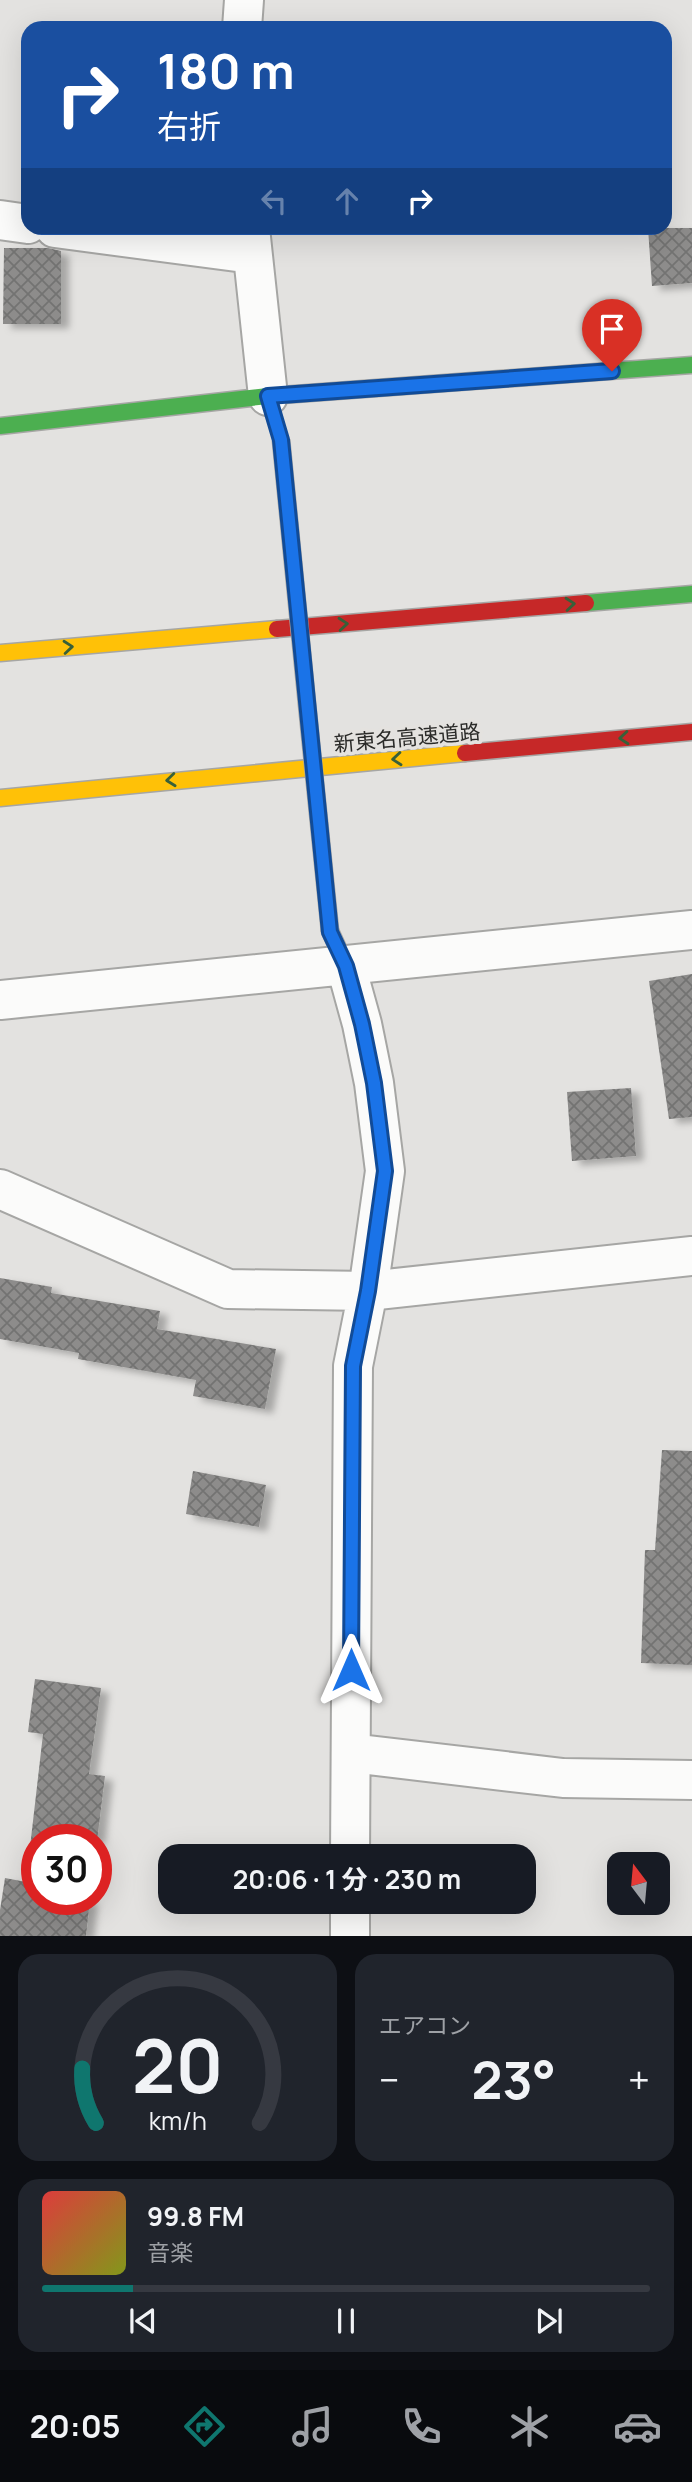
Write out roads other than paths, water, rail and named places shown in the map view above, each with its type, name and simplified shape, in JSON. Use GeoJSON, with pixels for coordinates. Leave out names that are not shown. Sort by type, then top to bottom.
{"type":"FeatureCollection","features":[{"type":"Feature","properties":{"kind":"main road"},"geometry":{"type":"LineString","coordinates":[[0,426],[274,418],[692,365]]}},
{"type":"Feature","properties":{"kind":"main road"},"geometry":{"type":"LineString","coordinates":[[274,418],[330,932],[346,966]]}},
{"type":"Feature","properties":{"kind":"main road"},"geometry":{"type":"LineString","coordinates":[[0,653],[692,594]]}},
{"type":"Feature","properties":{"kind":"main road","name":"新東名高速道路"},"geometry":{"type":"LineString","coordinates":[[0,798],[692,732]]}},
{"type":"Feature","properties":{"kind":"street"},"geometry":{"type":"LineString","coordinates":[[242,21],[244,0]]}},
{"type":"Feature","properties":{"kind":"street"},"geometry":{"type":"LineString","coordinates":[[0,220],[21,223]]}},
{"type":"Feature","properties":{"kind":"street"},"geometry":{"type":"LineString","coordinates":[[161,235],[251,241],[274,418]]}},
{"type":"Feature","properties":{"kind":"street"},"geometry":{"type":"LineString","coordinates":[[0,1000],[692,930]]}},
{"type":"Feature","properties":{"kind":"street"},"geometry":{"type":"LineString","coordinates":[[346,966],[374,1083],[385,1171],[368,1291],[353,1366],[351,1844]]}},
{"type":"Feature","properties":{"kind":"street"},"geometry":{"type":"LineString","coordinates":[[0,1189],[228,1289],[368,1291],[692,1256]]}},
{"type":"Feature","properties":{"kind":"street"},"geometry":{"type":"LineString","coordinates":[[351,1753],[563,1778],[692,1780]]}},
{"type":"Feature","properties":{"kind":"street"},"geometry":{"type":"LineString","coordinates":[[350,1914],[350,1936]]}}]}
